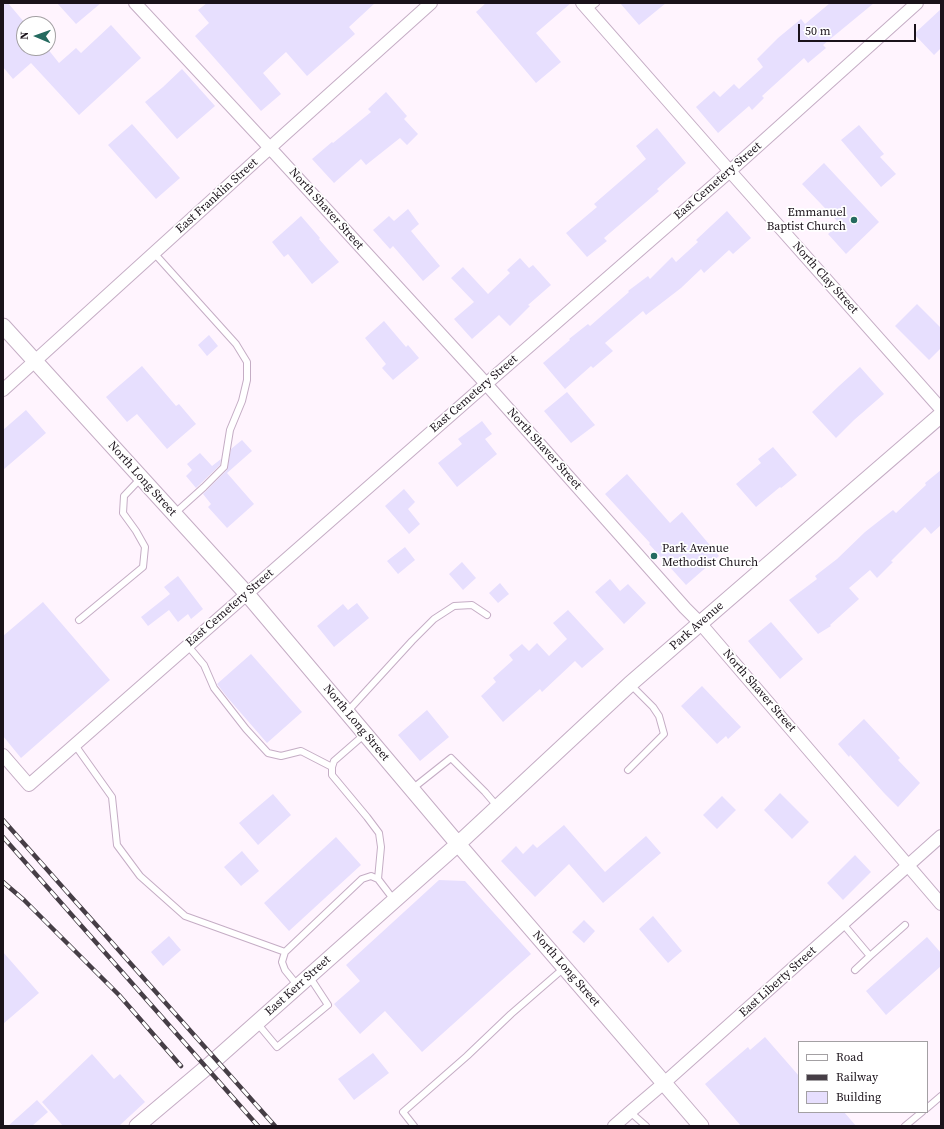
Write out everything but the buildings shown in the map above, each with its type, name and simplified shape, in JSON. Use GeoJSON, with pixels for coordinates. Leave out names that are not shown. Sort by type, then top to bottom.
{"type":"FeatureCollection","features":[{"type":"Feature","properties":{"kind":"street","name":"North Shaver Street"},"geometry":{"type":"LineString","coordinates":[[136,3],[486,384],[700,623],[941,904]]}},
{"type":"Feature","properties":{"kind":"street","name":"East Franklin Street"},"geometry":{"type":"LineString","coordinates":[[3,390],[431,3]]}},
{"type":"Feature","properties":{"kind":"street","name":"East Cemetery Street"},"geometry":{"type":"LineString","coordinates":[[3,755],[29,785],[730,171],[917,3]]}},
{"type":"Feature","properties":{"kind":"street","name":"North Clay Street"},"geometry":{"type":"LineString","coordinates":[[589,5],[730,171],[941,409]]}},
{"type":"Feature","properties":{"kind":"street","name":"North Long Street"},"geometry":{"type":"LineString","coordinates":[[3,326],[247,594],[458,844],[701,1126]]}},
{"type":"Feature","properties":{"kind":"street","name":"Park Avenue"},"geometry":{"type":"LineString","coordinates":[[458,844],[630,684],[941,415]]}},
{"type":"Feature","properties":{"kind":"street","name":"East Liberty Street"},"geometry":{"type":"LineString","coordinates":[[614,1126],[664,1084],[941,836]]}},
{"type":"Feature","properties":{"kind":"street","name":"East Kerr Street"},"geometry":{"type":"LineString","coordinates":[[137,1126],[207,1068],[458,844]]}},
{"type":"Feature","properties":{"kind":"lane"},"geometry":{"type":"LineString","coordinates":[[154,253],[236,344],[247,362],[247,380],[242,401],[230,430],[224,466],[204,487],[174,514]]}},
{"type":"Feature","properties":{"kind":"lane"},"geometry":{"type":"LineString","coordinates":[[79,620],[143,567],[145,547],[123,512],[124,496],[141,478]]}},
{"type":"Feature","properties":{"kind":"lane"},"geometry":{"type":"LineString","coordinates":[[347,712],[434,619],[454,606],[472,605],[487,615]]}},
{"type":"Feature","properties":{"kind":"lane"},"geometry":{"type":"LineString","coordinates":[[188,646],[204,665],[214,688],[246,729],[268,753],[281,756],[301,751],[332,767]]}},
{"type":"Feature","properties":{"kind":"lane"},"geometry":{"type":"LineString","coordinates":[[628,770],[664,734],[659,716],[653,707],[630,684]]}},
{"type":"Feature","properties":{"kind":"lane"},"geometry":{"type":"LineString","coordinates":[[365,734],[334,761],[332,775],[379,833],[381,847],[378,879]]}},
{"type":"Feature","properties":{"kind":"lane"},"geometry":{"type":"LineString","coordinates":[[75,745],[112,797],[117,844],[140,876],[185,916],[285,952]]}},
{"type":"Feature","properties":{"kind":"lane"},"geometry":{"type":"LineString","coordinates":[[412,789],[451,758],[498,807]]}},
{"type":"Feature","properties":{"kind":"lane"},"geometry":{"type":"LineString","coordinates":[[256,1023],[277,1047],[328,1005],[303,981],[285,970],[282,962],[285,952],[362,879],[371,876],[378,879],[394,900]]}},
{"type":"Feature","properties":{"kind":"lane"},"geometry":{"type":"LineString","coordinates":[[843,924],[870,956]]}},
{"type":"Feature","properties":{"kind":"lane"},"geometry":{"type":"LineString","coordinates":[[855,970],[905,925]]}},
{"type":"Feature","properties":{"kind":"lane"},"geometry":{"type":"LineString","coordinates":[[414,1126],[403,1112],[511,1014],[565,968]]}},
{"type":"Feature","properties":{"kind":"lane"},"geometry":{"type":"LineString","coordinates":[[928,1107],[941,1096]]}},
{"type":"Feature","properties":{"kind":"lane"},"geometry":{"type":"LineString","coordinates":[[630,1112],[646,1126]]}},
{"type":"Feature","properties":{"kind":"lane"},"geometry":{"type":"LineString","coordinates":[[906,1126],[921,1113]]}},
{"type":"Feature","properties":{"kind":"railway"},"geometry":{"type":"LineString","coordinates":[[3,820],[275,1126]]}},
{"type":"Feature","properties":{"kind":"railway"},"geometry":{"type":"LineString","coordinates":[[3,837],[258,1126]]}},
{"type":"Feature","properties":{"kind":"railway"},"geometry":{"type":"LineString","coordinates":[[3,882],[24,900],[119,995],[181,1066]]}},
{"type":"Feature","properties":{"kind":"place","name":"Emmanuel Baptist Church"},"geometry":{"type":"Point","coordinates":[854,220]}},
{"type":"Feature","properties":{"kind":"place","name":"Park Avenue Methodist Church"},"geometry":{"type":"Point","coordinates":[654,556]}}]}
